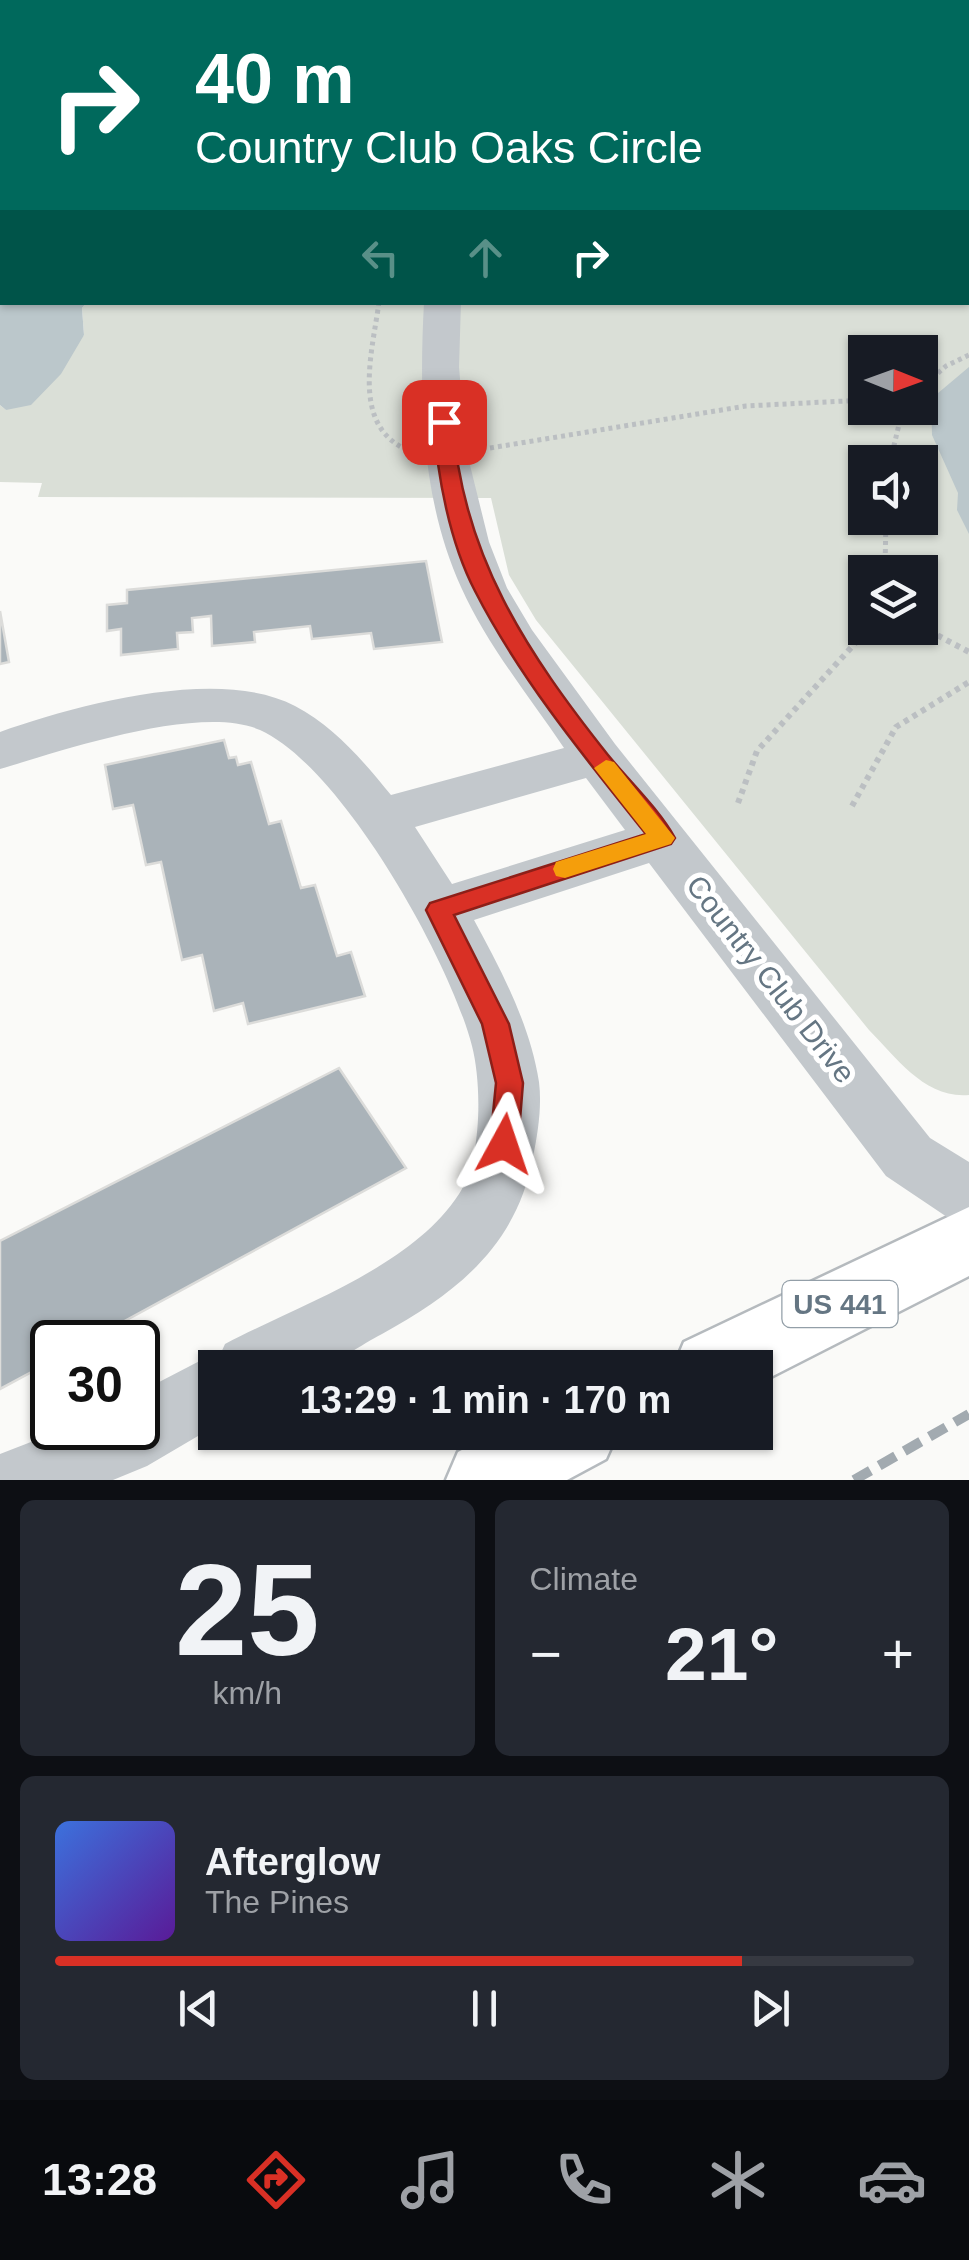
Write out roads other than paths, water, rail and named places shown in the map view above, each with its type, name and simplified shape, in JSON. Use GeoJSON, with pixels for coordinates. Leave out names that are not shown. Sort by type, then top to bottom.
{"type":"FeatureCollection","features":[{"type":"Feature","properties":{"kind":"main road","name":"US 441"},"geometry":{"type":"LineString","coordinates":[[747,1350],[969,1240]]}},
{"type":"Feature","properties":{"kind":"main road"},"geometry":{"type":"LineString","coordinates":[[486,1480],[544,1450]]}},
{"type":"Feature","properties":{"kind":"street","name":"Country Club Drive"},"geometry":{"type":"LineString","coordinates":[[443,305],[440,367],[445,450],[467,542],[484,588],[514,640],[597,757],[908,1156],[969,1197]]}},
{"type":"Feature","properties":{"kind":"street"},"geometry":{"type":"LineString","coordinates":[[0,752],[45,734],[202,707],[275,716],[330,758],[382,817],[439,910],[496,1024],[510,1083],[504,1144],[487,1209],[463,1240],[430,1270],[281,1350]]}},
{"type":"Feature","properties":{"kind":"street"},"geometry":{"type":"LineString","coordinates":[[382,817],[597,757]]}},
{"type":"Feature","properties":{"kind":"street"},"geometry":{"type":"LineString","coordinates":[[439,910],[663,838]]}},
{"type":"Feature","properties":{"kind":"street"},"geometry":{"type":"LineString","coordinates":[[25,1480],[122,1441],[198,1397]]}},
{"type":"Feature","properties":{"kind":"lane"},"geometry":{"type":"LineString","coordinates":[[611,0],[655,0]]}},
{"type":"Feature","properties":{"kind":"railway"},"geometry":{"type":"LineString","coordinates":[[854,1480],[969,1414]]}}]}
